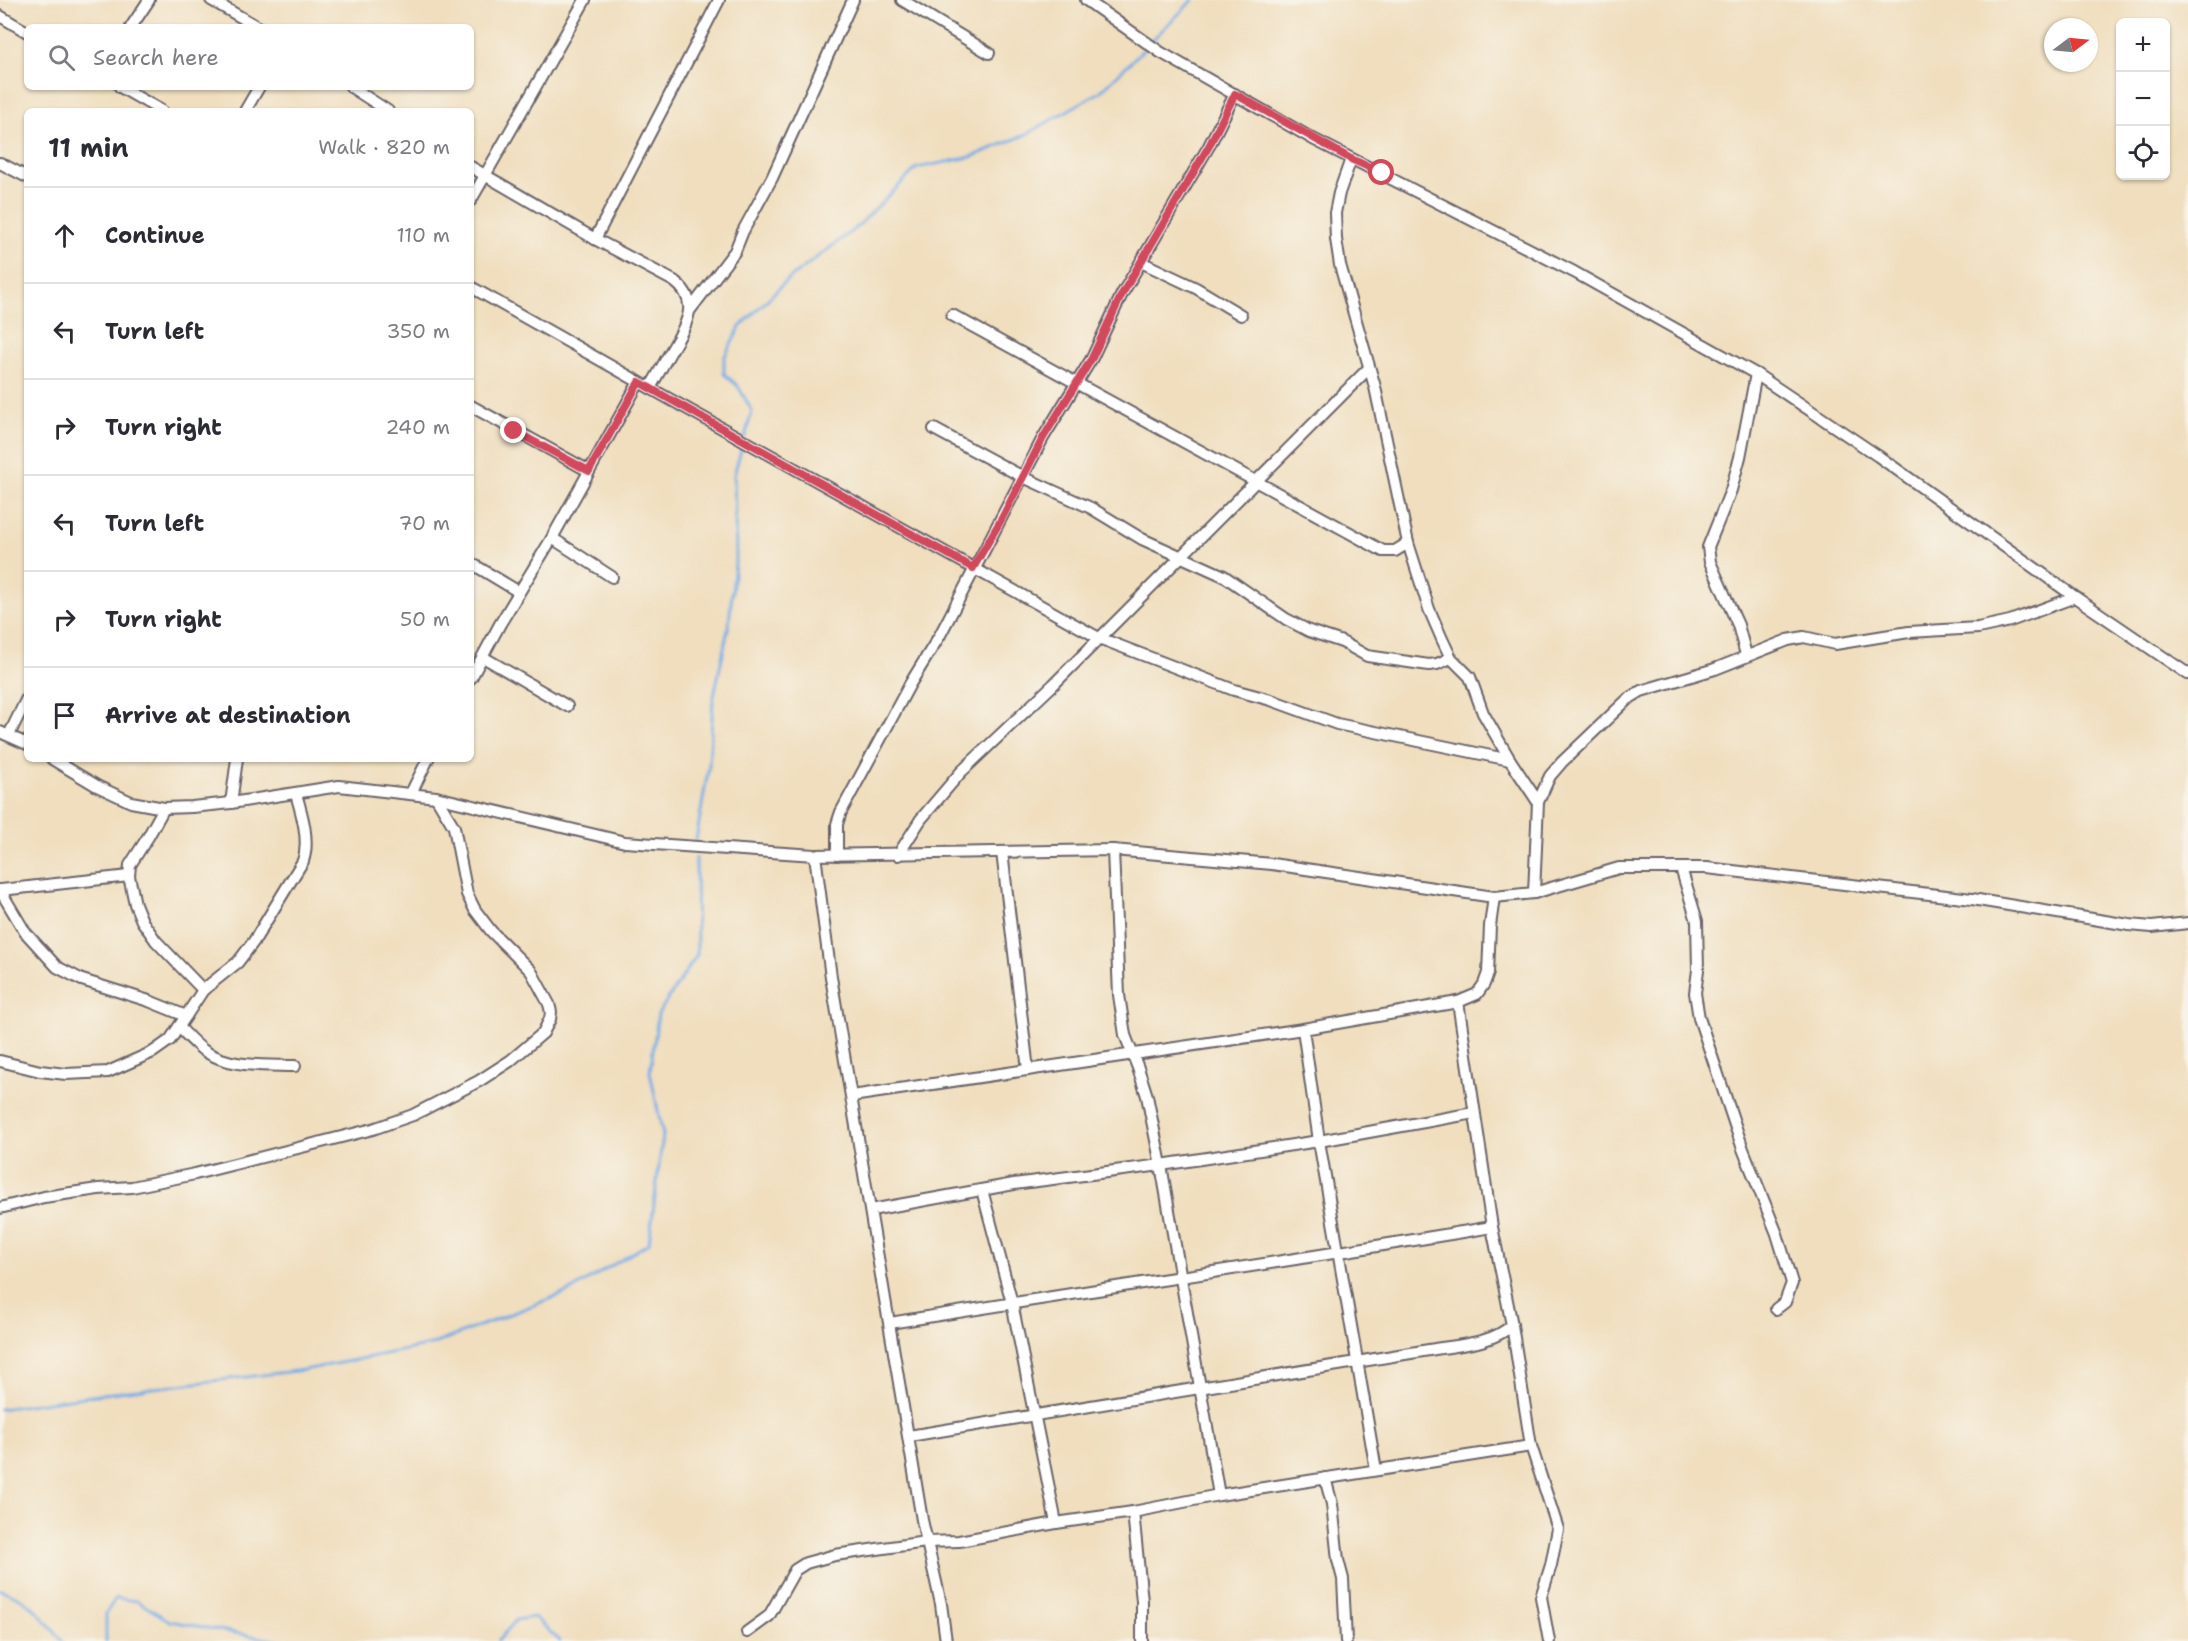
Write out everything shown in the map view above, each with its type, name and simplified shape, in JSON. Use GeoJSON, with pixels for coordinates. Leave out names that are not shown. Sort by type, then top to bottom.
{"type":"FeatureCollection","features":[{"type":"Feature","properties":{"kind":"street"},"geometry":{"type":"LineString","coordinates":[[133,24],[149,0]]}},
{"type":"Feature","properties":{"kind":"street"},"geometry":{"type":"LineString","coordinates":[[212,0],[253,24]]}},
{"type":"Feature","properties":{"kind":"street"},"geometry":{"type":"LineString","coordinates":[[474,194],[585,0]]}},
{"type":"Feature","properties":{"kind":"street"},"geometry":{"type":"LineString","coordinates":[[596,239],[719,0]]}},
{"type":"Feature","properties":{"kind":"street"},"geometry":{"type":"LineString","coordinates":[[690,310],[735,251],[743,231],[772,178],[853,0]]}},
{"type":"Feature","properties":{"kind":"street"},"geometry":{"type":"LineString","coordinates":[[902,0],[989,53]]}},
{"type":"Feature","properties":{"kind":"street"},"geometry":{"type":"LineString","coordinates":[[1086,0],[1160,52],[1351,159],[1563,267],[1756,374],[1878,456],[2188,675]]}},
{"type":"Feature","properties":{"kind":"street"},"geometry":{"type":"LineString","coordinates":[[0,16],[24,30]]}},
{"type":"Feature","properties":{"kind":"street"},"geometry":{"type":"LineString","coordinates":[[125,90],[157,108]]}},
{"type":"Feature","properties":{"kind":"street"},"geometry":{"type":"LineString","coordinates":[[248,108],[257,90]]}},
{"type":"Feature","properties":{"kind":"street"},"geometry":{"type":"LineString","coordinates":[[356,90],[383,108]]}},
{"type":"Feature","properties":{"kind":"street"},"geometry":{"type":"LineString","coordinates":[[837,855],[837,825],[841,812],[940,635],[973,568],[1051,423],[1092,358],[1122,294],[1204,156],[1235,94]]}},
{"type":"Feature","properties":{"kind":"street"},"geometry":{"type":"LineString","coordinates":[[1351,159],[1339,193],[1335,213],[1336,239],[1340,265],[1369,368],[1408,543],[1429,609],[1451,658],[1470,676],[1483,713],[1538,802]]}},
{"type":"Feature","properties":{"kind":"street"},"geometry":{"type":"LineString","coordinates":[[0,163],[24,175]]}},
{"type":"Feature","properties":{"kind":"street"},"geometry":{"type":"LineString","coordinates":[[474,169],[679,284],[686,292],[690,310],[688,321],[650,388]]}},
{"type":"Feature","properties":{"kind":"street"},"geometry":{"type":"LineString","coordinates":[[1141,262],[1196,288],[1241,315]]}},
{"type":"Feature","properties":{"kind":"street"},"geometry":{"type":"LineString","coordinates":[[474,289],[1099,638],[1224,686],[1337,724],[1510,760]]}},
{"type":"Feature","properties":{"kind":"street"},"geometry":{"type":"LineString","coordinates":[[952,315],[1383,550],[1395,551],[1408,543]]}},
{"type":"Feature","properties":{"kind":"street"},"geometry":{"type":"LineString","coordinates":[[898,855],[921,819],[961,772],[1053,685],[1369,368]]}},
{"type":"Feature","properties":{"kind":"street"},"geometry":{"type":"LineString","coordinates":[[1746,655],[1738,625],[1710,562],[1708,547],[1731,490],[1740,457],[1756,374]]}},
{"type":"Feature","properties":{"kind":"street"},"geometry":{"type":"LineString","coordinates":[[474,673],[639,382]]}},
{"type":"Feature","properties":{"kind":"street"},"geometry":{"type":"LineString","coordinates":[[474,408],[589,471]]}},
{"type":"Feature","properties":{"kind":"street"},"geometry":{"type":"LineString","coordinates":[[934,429],[1023,477],[1091,508],[1142,539],[1224,576],[1287,619],[1309,631],[1342,642],[1367,656],[1429,665],[1451,658]]}},
{"type":"Feature","properties":{"kind":"street"},"geometry":{"type":"LineString","coordinates":[[552,538],[612,577]]}},
{"type":"Feature","properties":{"kind":"street"},"geometry":{"type":"LineString","coordinates":[[474,565],[519,592]]}},
{"type":"Feature","properties":{"kind":"street"},"geometry":{"type":"LineString","coordinates":[[1534,893],[1538,802],[1556,768],[1628,699],[1641,691],[1715,669],[1788,640],[1804,638],[1835,644],[1909,632],[1978,628],[2010,621],[2075,597]]}},
{"type":"Feature","properties":{"kind":"street"},"geometry":{"type":"LineString","coordinates":[[483,657],[567,706]]}},
{"type":"Feature","properties":{"kind":"street"},"geometry":{"type":"LineString","coordinates":[[24,703],[5,733],[24,742]]}},
{"type":"Feature","properties":{"kind":"street"},"geometry":{"type":"LineString","coordinates":[[57,762],[131,802],[164,808],[231,803],[339,786],[436,797],[625,842],[815,855],[1113,850],[1272,864],[1494,897],[1534,893],[1618,868],[1707,868],[1972,899],[2129,925],[2152,927],[2188,923]]}},
{"type":"Feature","properties":{"kind":"street"},"geometry":{"type":"LineString","coordinates":[[231,803],[237,762]]}},
{"type":"Feature","properties":{"kind":"street"},"geometry":{"type":"LineString","coordinates":[[411,793],[426,762]]}},
{"type":"Feature","properties":{"kind":"street"},"geometry":{"type":"LineString","coordinates":[[0,1061],[58,1073],[108,1072],[153,1052],[170,1040],[203,990],[238,962],[254,941],[303,861],[306,852],[305,840],[296,794]]}},
{"type":"Feature","properties":{"kind":"street"},"geometry":{"type":"LineString","coordinates":[[0,1208],[44,1197],[98,1189],[132,1187],[195,1174],[374,1129],[412,1115],[469,1087],[510,1060],[543,1033],[550,1019],[549,1004],[531,971],[491,931],[475,910],[467,894],[454,827],[436,797]]}},
{"type":"Feature","properties":{"kind":"street"},"geometry":{"type":"LineString","coordinates":[[164,808],[130,865],[129,876],[135,904],[142,921],[156,941],[203,990]]}},
{"type":"Feature","properties":{"kind":"street"},"geometry":{"type":"LineString","coordinates":[[1113,850],[1119,996],[1125,1035],[1147,1096],[1219,1495]]}},
{"type":"Feature","properties":{"kind":"street"},"geometry":{"type":"LineString","coordinates":[[1002,852],[1028,1070]]}},
{"type":"Feature","properties":{"kind":"street"},"geometry":{"type":"LineString","coordinates":[[815,855],[831,977],[926,1542],[941,1604],[946,1641]]}},
{"type":"Feature","properties":{"kind":"street"},"geometry":{"type":"LineString","coordinates":[[1681,868],[1697,921],[1698,970],[1695,993],[1699,1018],[1743,1149],[1777,1234],[1792,1283],[1785,1302],[1776,1309]]}},
{"type":"Feature","properties":{"kind":"street"},"geometry":{"type":"LineString","coordinates":[[129,876],[0,890],[25,932],[57,967],[82,980],[149,1001],[186,1016]]}},
{"type":"Feature","properties":{"kind":"street"},"geometry":{"type":"LineString","coordinates":[[852,1096],[1303,1029],[1458,1002],[1478,994],[1488,973],[1494,897]]}},
{"type":"Feature","properties":{"kind":"street"},"geometry":{"type":"LineString","coordinates":[[1458,1002],[1492,1227],[1512,1325],[1531,1446],[1558,1529],[1551,1565],[1541,1597],[1549,1641]]}},
{"type":"Feature","properties":{"kind":"street"},"geometry":{"type":"LineString","coordinates":[[179,1027],[204,1050],[219,1058],[245,1065],[295,1066]]}},
{"type":"Feature","properties":{"kind":"street"},"geometry":{"type":"LineString","coordinates":[[1303,1029],[1319,1141],[1376,1470]]}},
{"type":"Feature","properties":{"kind":"street"},"geometry":{"type":"LineString","coordinates":[[871,1210],[1014,1184],[1161,1166],[1319,1141],[1474,1113]]}},
{"type":"Feature","properties":{"kind":"street"},"geometry":{"type":"LineString","coordinates":[[982,1190],[1012,1303],[1056,1523]]}},
{"type":"Feature","properties":{"kind":"street"},"geometry":{"type":"LineString","coordinates":[[890,1323],[1492,1227]]}},
{"type":"Feature","properties":{"kind":"street"},"geometry":{"type":"LineString","coordinates":[[909,1436],[1491,1338],[1503,1334],[1512,1325]]}},
{"type":"Feature","properties":{"kind":"street"},"geometry":{"type":"LineString","coordinates":[[747,1632],[769,1616],[795,1570],[806,1563],[835,1555],[926,1542],[958,1541],[1133,1512],[1219,1495],[1531,1446]]}},
{"type":"Feature","properties":{"kind":"street"},"geometry":{"type":"LineString","coordinates":[[1325,1478],[1332,1503],[1338,1560],[1343,1579],[1346,1641]]}},
{"type":"Feature","properties":{"kind":"street"},"geometry":{"type":"LineString","coordinates":[[1133,1512],[1142,1601],[1142,1641]]}},
{"type":"Feature","properties":{"kind":"waterway"},"geometry":{"type":"LineString","coordinates":[[1151,41],[1193,0]]}},
{"type":"Feature","properties":{"kind":"waterway"},"geometry":{"type":"LineString","coordinates":[[745,437],[752,411],[738,386],[724,374],[724,358],[740,327],[786,281],[857,227],[917,168],[971,157],[1025,135],[1100,92],[1147,46]]}},
{"type":"Feature","properties":{"kind":"waterway"},"geometry":{"type":"LineString","coordinates":[[696,840],[709,765],[713,701],[729,624],[736,553],[734,475],[743,443]]}},
{"type":"Feature","properties":{"kind":"waterway"},"geometry":{"type":"LineString","coordinates":[[0,1409],[304,1370],[431,1345],[570,1291],[649,1243],[663,1135],[650,1072],[658,1014],[697,955],[696,858]]}},
{"type":"Feature","properties":{"kind":"waterway"},"geometry":{"type":"LineString","coordinates":[[0,1590],[28,1603],[62,1641]]}},
{"type":"Feature","properties":{"kind":"waterway"},"geometry":{"type":"LineString","coordinates":[[106,1641],[106,1613],[116,1598],[137,1601],[170,1621],[279,1641]]}},
{"type":"Feature","properties":{"kind":"waterway"},"geometry":{"type":"LineString","coordinates":[[498,1641],[516,1620],[534,1617],[560,1641]]}},
{"type":"Feature","properties":{"kind":"route"},"geometry":{"type":"LineString","coordinates":[[514,431],[589,471],[639,382],[973,568],[1001,520],[1043,438],[1092,358],[1122,294],[1209,146],[1235,94],[1313,139],[1382,173]]}}]}
